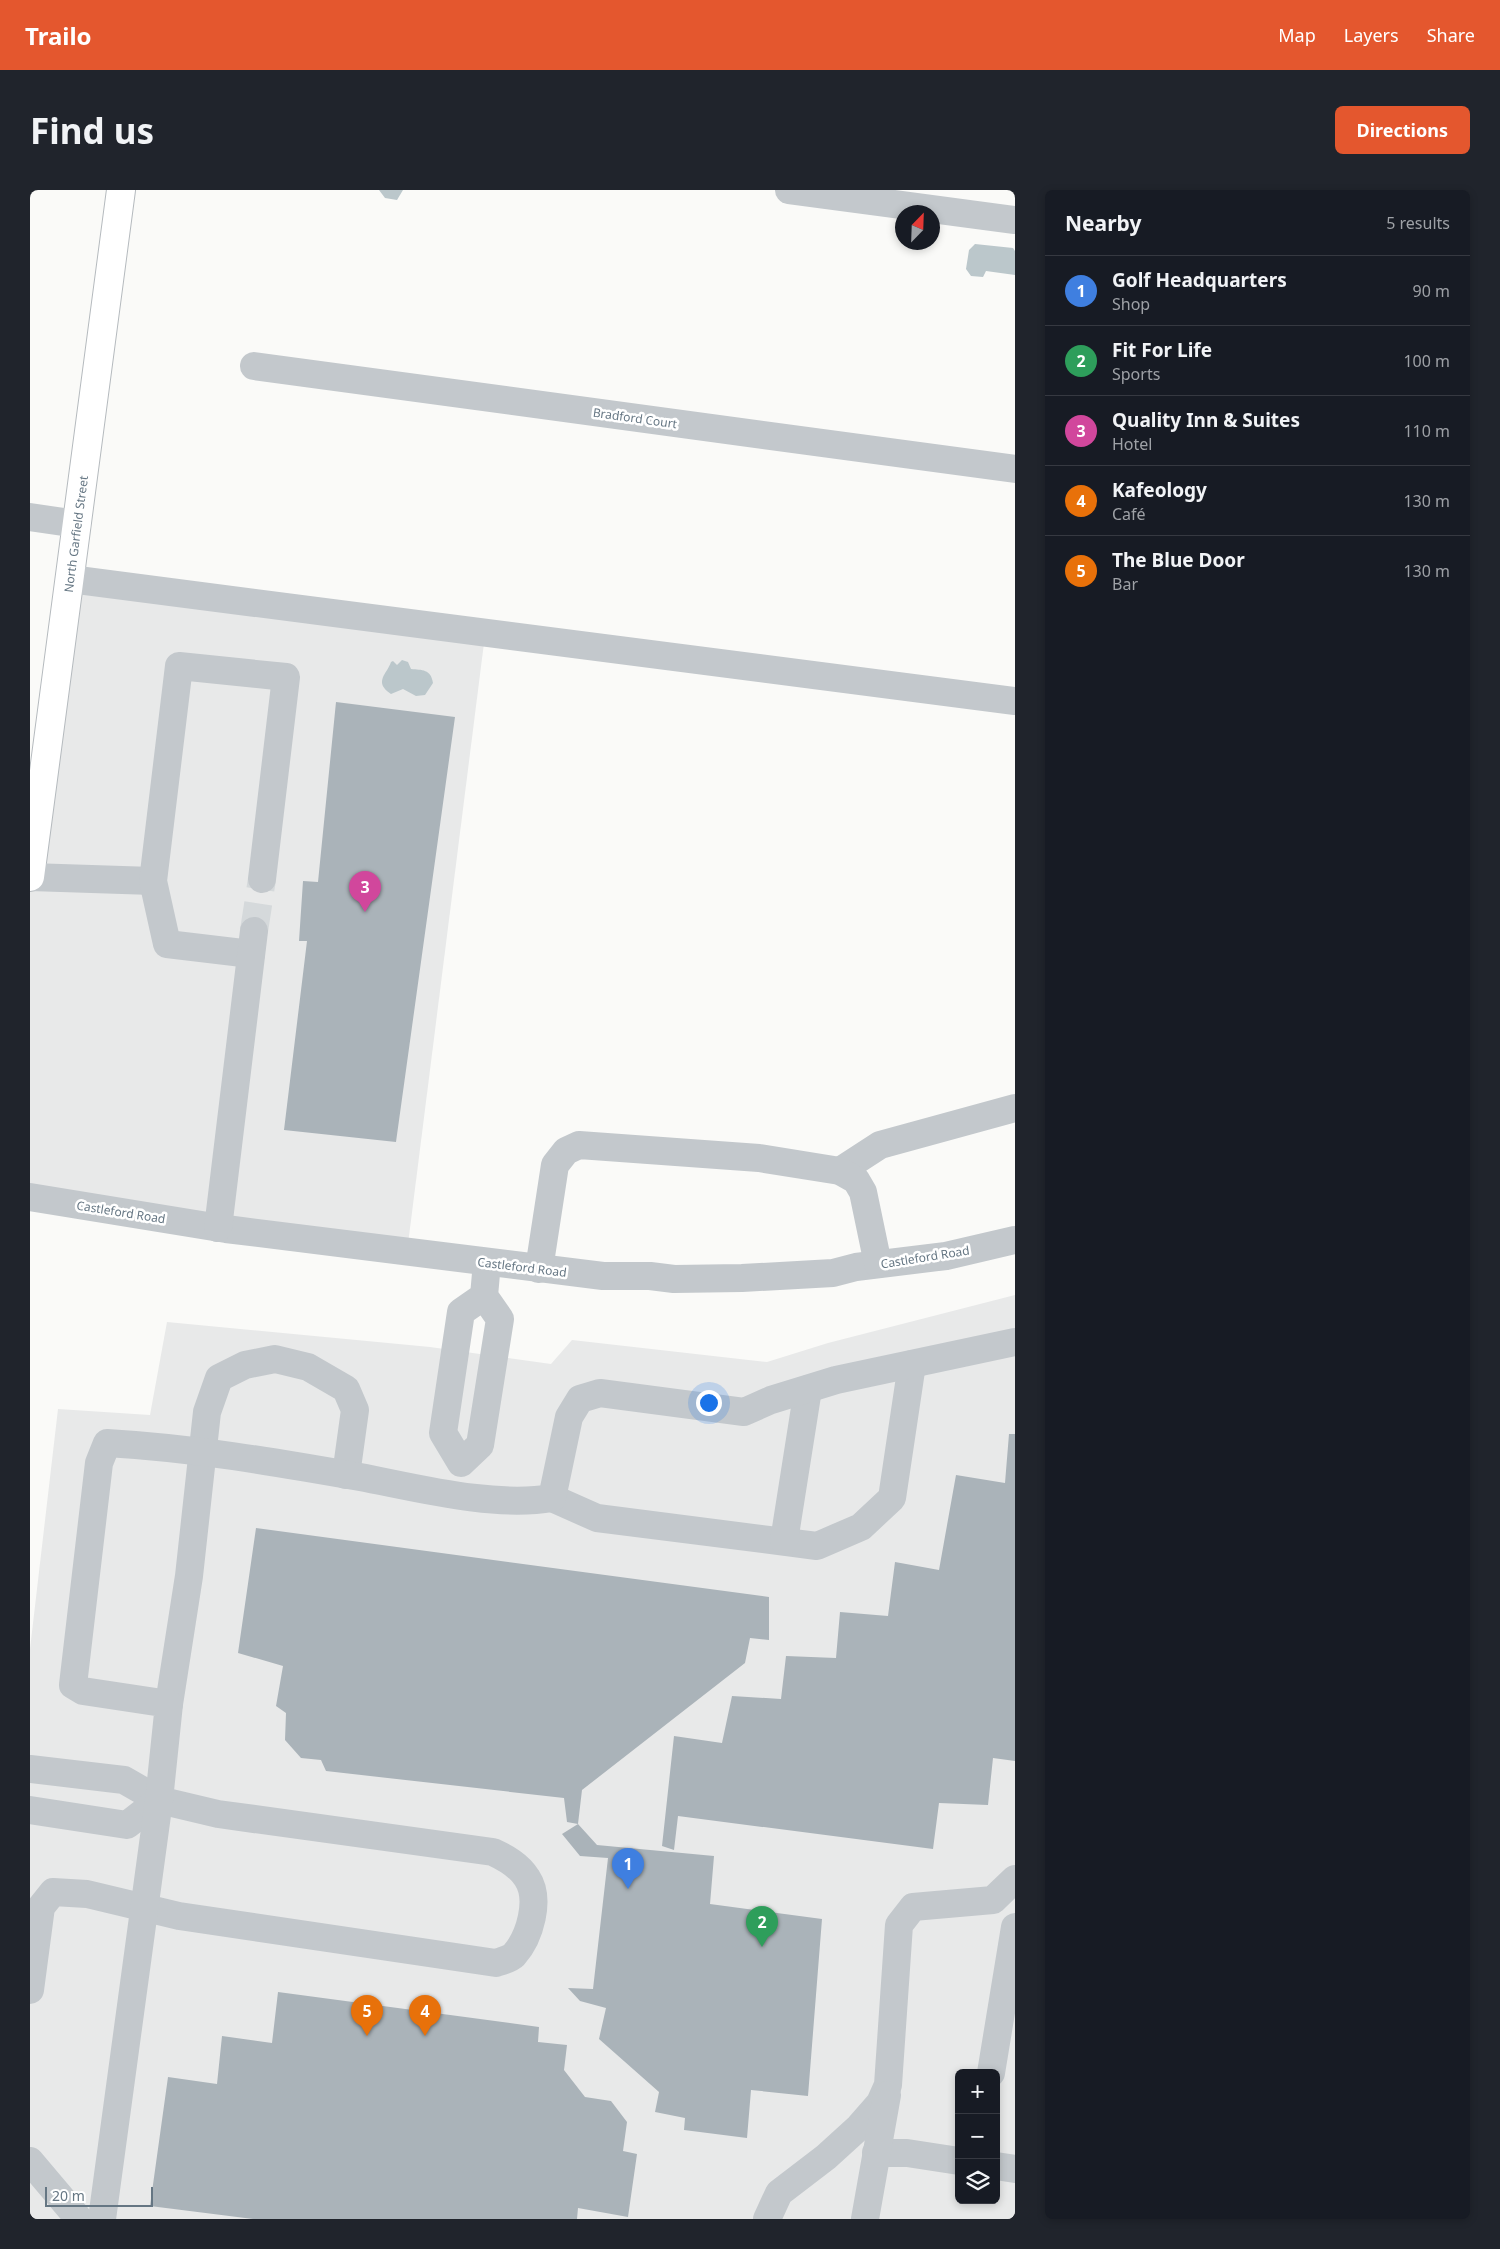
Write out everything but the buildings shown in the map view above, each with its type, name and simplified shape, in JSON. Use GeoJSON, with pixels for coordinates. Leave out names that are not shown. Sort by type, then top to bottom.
{"type":"FeatureCollection","features":[{"type":"Feature","properties":{"kind":"main road","name":"North Garfield Street"},"geometry":{"type":"LineString","coordinates":[[30,877],[121,190]]}},
{"type":"Feature","properties":{"kind":"street"},"geometry":{"type":"LineString","coordinates":[[789,190],[1015,220]]}},
{"type":"Feature","properties":{"kind":"street","name":"Bradford Court"},"geometry":{"type":"LineString","coordinates":[[254,366],[1015,469]]}},
{"type":"Feature","properties":{"kind":"street"},"geometry":{"type":"LineString","coordinates":[[30,517],[77,524]]}},
{"type":"Feature","properties":{"kind":"street"},"geometry":{"type":"LineString","coordinates":[[70,579],[1015,701]]}},
{"type":"Feature","properties":{"kind":"street"},"geometry":{"type":"LineString","coordinates":[[218,1228],[253,942],[167,944],[153,881],[179,666],[286,677],[262,879]]}},
{"type":"Feature","properties":{"kind":"street"},"geometry":{"type":"LineString","coordinates":[[30,877],[153,881]]}},
{"type":"Feature","properties":{"kind":"street"},"geometry":{"type":"LineString","coordinates":[[840,1172],[880,1145],[1015,1108]]}},
{"type":"Feature","properties":{"kind":"street"},"geometry":{"type":"LineString","coordinates":[[540,1269],[555,1165],[566,1151],[579,1145],[759,1158],[840,1172],[856,1180],[863,1192],[878,1264]]}},
{"type":"Feature","properties":{"kind":"street","name":"Castleford Road"},"geometry":{"type":"LineString","coordinates":[[30,1197],[218,1228],[540,1269],[611,1276],[742,1278],[833,1273],[878,1264],[946,1256],[1015,1240]]}},
{"type":"Feature","properties":{"kind":"street"},"geometry":{"type":"LineString","coordinates":[[454,1494],[461,1463],[480,1446],[500,1320],[484,1296],[487,1262]]}},
{"type":"Feature","properties":{"kind":"street"},"geometry":{"type":"LineString","coordinates":[[461,1463],[443,1433],[461,1312],[484,1296]]}},
{"type":"Feature","properties":{"kind":"street"},"geometry":{"type":"LineString","coordinates":[[552,1498],[569,1417],[580,1399],[600,1393],[744,1412],[771,1400],[836,1380],[1015,1342]]}},
{"type":"Feature","properties":{"kind":"street"},"geometry":{"type":"LineString","coordinates":[[102,2219],[159,1800],[169,1704],[189,1576],[201,1450],[207,1412],[219,1378],[245,1365],[275,1359],[308,1367],[346,1389],[355,1410],[346,1475]]}},
{"type":"Feature","properties":{"kind":"street"},"geometry":{"type":"LineString","coordinates":[[169,1704],[83,1691],[73,1685],[99,1463],[107,1443],[201,1450],[454,1494],[528,1502],[552,1498],[597,1518],[817,1546],[861,1527],[892,1498],[912,1364]]}},
{"type":"Feature","properties":{"kind":"street"},"geometry":{"type":"LineString","coordinates":[[784,1541],[808,1389]]}},
{"type":"Feature","properties":{"kind":"street"},"geometry":{"type":"LineString","coordinates":[[30,1769],[124,1780],[159,1800],[218,1814],[493,1852],[511,1860],[528,1879],[534,1904],[528,1933],[513,1956],[496,1963],[179,1916],[87,1894],[54,1892],[41,1907],[30,1990]]}},
{"type":"Feature","properties":{"kind":"street"},"geometry":{"type":"LineString","coordinates":[[30,1810],[127,1825],[159,1800]]}},
{"type":"Feature","properties":{"kind":"street"},"geometry":{"type":"LineString","coordinates":[[865,2219],[888,2085],[899,1925],[913,1907],[1004,1902],[1015,1879]]}},
{"type":"Feature","properties":{"kind":"street"},"geometry":{"type":"LineString","coordinates":[[992,2069],[1015,1927]]}},
{"type":"Feature","properties":{"kind":"street"},"geometry":{"type":"LineString","coordinates":[[746,2219],[826,2158],[859,2127],[880,2103],[888,2085]]}},
{"type":"Feature","properties":{"kind":"street"},"geometry":{"type":"LineString","coordinates":[[876,2153],[907,2153],[955,2159]]}},
{"type":"Feature","properties":{"kind":"street"},"geometry":{"type":"LineString","coordinates":[[30,2161],[79,2219]]}},
{"type":"Feature","properties":{"kind":"street"},"geometry":{"type":"LineString","coordinates":[[1000,2166],[1015,2168]]}},
{"type":"Feature","properties":{"kind":"street"},"geometry":{"type":"LineString","coordinates":[[767,2219],[779,2193]]}},
{"type":"Feature","properties":{"kind":"shaded area"},"geometry":{"type":"Polygon","coordinates":[[[379,190],[403,190],[397,200],[385,198],[379,190]]]}},
{"type":"Feature","properties":{"kind":"shaded area"},"geometry":{"type":"Polygon","coordinates":[[[975,244],[1013,248],[1015,251],[1015,275],[986,271],[983,277],[971,276],[966,269],[969,250],[975,244]]]}},
{"type":"Feature","properties":{"kind":"shaded area"},"geometry":{"type":"Polygon","coordinates":[[[70,579],[485,635],[407,1252],[30,1203],[30,884],[70,579]]]}},
{"type":"Feature","properties":{"kind":"shaded area"},"geometry":{"type":"Polygon","coordinates":[[[402,660],[408,662],[411,669],[425,671],[432,678],[433,683],[425,695],[416,696],[403,689],[391,694],[383,686],[383,678],[391,662],[393,661],[397,665],[402,660]]]}},
{"type":"Feature","properties":{"kind":"shaded area"},"geometry":{"type":"Polygon","coordinates":[[[1015,1295],[1015,2219],[30,2219],[30,1649],[58,1409],[150,1415],[167,1322],[430,1347],[551,1364],[572,1340],[767,1362],[828,1343],[1015,1295]]]}},
{"type":"Feature","properties":{"kind":"tunnel"},"geometry":{"type":"LineString","coordinates":[[254,931],[262,879]]}},
{"type":"Feature","properties":{"kind":"place","name":"Quality Inn & Suites"},"geometry":{"type":"Point","coordinates":[365,912]}},
{"type":"Feature","properties":{"kind":"place","name":"Golf Headquarters"},"geometry":{"type":"Point","coordinates":[628,1889]}},
{"type":"Feature","properties":{"kind":"place","name":"Fit For Life"},"geometry":{"type":"Point","coordinates":[762,1947]}},
{"type":"Feature","properties":{"kind":"place","name":"The Blue Door"},"geometry":{"type":"Point","coordinates":[367,2036]}},
{"type":"Feature","properties":{"kind":"place","name":"Kafeology"},"geometry":{"type":"Point","coordinates":[425,2036]}}]}
